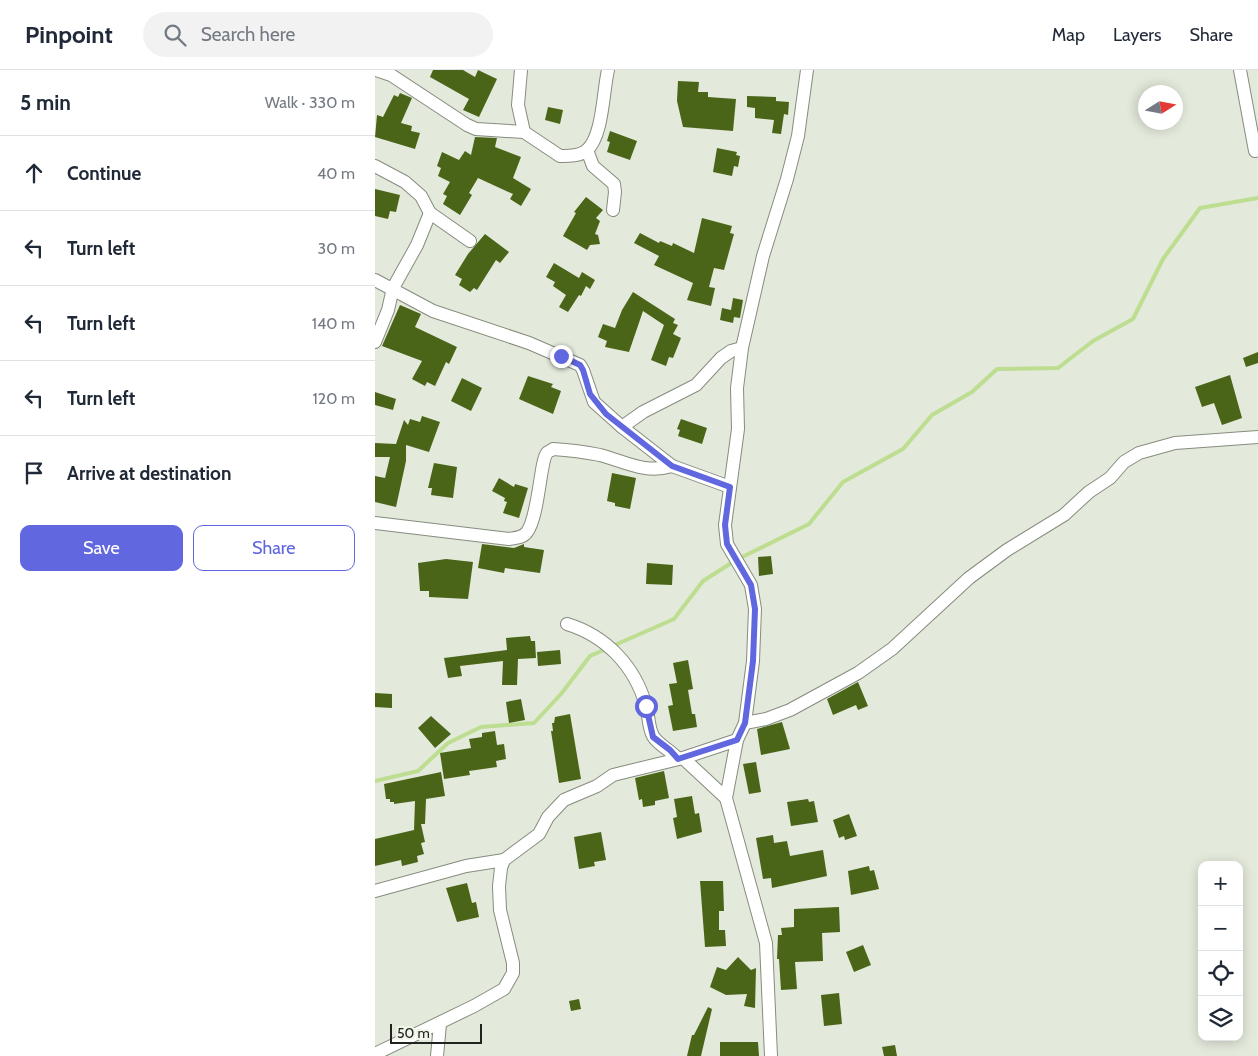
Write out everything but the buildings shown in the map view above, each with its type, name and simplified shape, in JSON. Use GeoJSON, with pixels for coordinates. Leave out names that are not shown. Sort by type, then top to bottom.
{"type":"FeatureCollection","features":[{"type":"Feature","properties":{"kind":"street"},"geometry":{"type":"LineString","coordinates":[[376,70],[391,75],[476,129],[524,132],[560,156],[582,154],[587,150],[599,127],[608,70]]}},
{"type":"Feature","properties":{"kind":"street"},"geometry":{"type":"LineString","coordinates":[[521,70],[518,105],[524,132]]}},
{"type":"Feature","properties":{"kind":"street"},"geometry":{"type":"LineString","coordinates":[[771,1056],[767,943],[726,798],[737,740],[745,723],[753,661],[755,609],[751,585],[727,544],[725,525],[738,429],[737,388],[742,348],[763,256],[798,136],[807,70]]}},
{"type":"Feature","properties":{"kind":"street"},"geometry":{"type":"LineString","coordinates":[[1240,70],[1255,150]]}},
{"type":"Feature","properties":{"kind":"street"},"geometry":{"type":"LineString","coordinates":[[587,150],[593,166],[614,184],[613,210]]}},
{"type":"Feature","properties":{"kind":"street"},"geometry":{"type":"LineString","coordinates":[[375,166],[405,182],[421,196],[430,213],[470,241]]}},
{"type":"Feature","properties":{"kind":"street"},"geometry":{"type":"LineString","coordinates":[[375,342],[388,310],[393,288],[417,246],[430,213]]}},
{"type":"Feature","properties":{"kind":"street"},"geometry":{"type":"LineString","coordinates":[[375,280],[433,311],[529,343],[580,365],[594,402],[622,427],[672,466],[730,487]]}},
{"type":"Feature","properties":{"kind":"street"},"geometry":{"type":"LineString","coordinates":[[622,427],[643,412],[696,385],[721,358],[731,351],[742,348]]}},
{"type":"Feature","properties":{"kind":"street"},"geometry":{"type":"LineString","coordinates":[[745,723],[766,719],[790,710],[858,673],[892,650],[969,578],[1007,550],[1064,515],[1089,492],[1109,478],[1124,462],[1139,453],[1175,443],[1258,437]]}},
{"type":"Feature","properties":{"kind":"street"},"geometry":{"type":"LineString","coordinates":[[375,523],[509,538],[521,537],[527,533],[538,498],[544,460],[547,453],[553,450],[601,456],[641,469],[661,469],[672,466]]}},
{"type":"Feature","properties":{"kind":"street"},"geometry":{"type":"LineString","coordinates":[[567,624],[594,634],[611,647],[637,681],[643,695],[653,737],[726,798]]}},
{"type":"Feature","properties":{"kind":"street"},"geometry":{"type":"LineString","coordinates":[[375,891],[465,866],[504,860],[539,834],[549,817],[564,800],[597,786],[613,775],[680,758],[737,740]]}},
{"type":"Feature","properties":{"kind":"street"},"geometry":{"type":"LineString","coordinates":[[375,1054],[440,1024],[504,989],[513,973],[510,945],[500,910],[499,886],[504,860]]}},
{"type":"Feature","properties":{"kind":"street"},"geometry":{"type":"LineString","coordinates":[[437,1056],[440,1024]]}},
{"type":"Feature","properties":{"kind":"waterway"},"geometry":{"type":"LineString","coordinates":[[375,781],[418,771],[448,743],[481,727],[534,723],[561,694],[590,656],[674,619],[703,581],[736,560],[809,524],[843,482],[903,449],[932,415],[972,392],[997,369],[1058,368],[1093,341],[1133,319],[1163,259],[1200,208],[1258,198]]}},
{"type":"Feature","properties":{"kind":"route"},"geometry":{"type":"LineString","coordinates":[[561,356],[580,365],[586,376],[594,402],[606,414],[672,466],[730,487],[725,525],[727,544],[742,566],[751,585],[755,609],[753,661],[745,723],[737,740],[678,759],[653,737],[646,706]]}}]}
